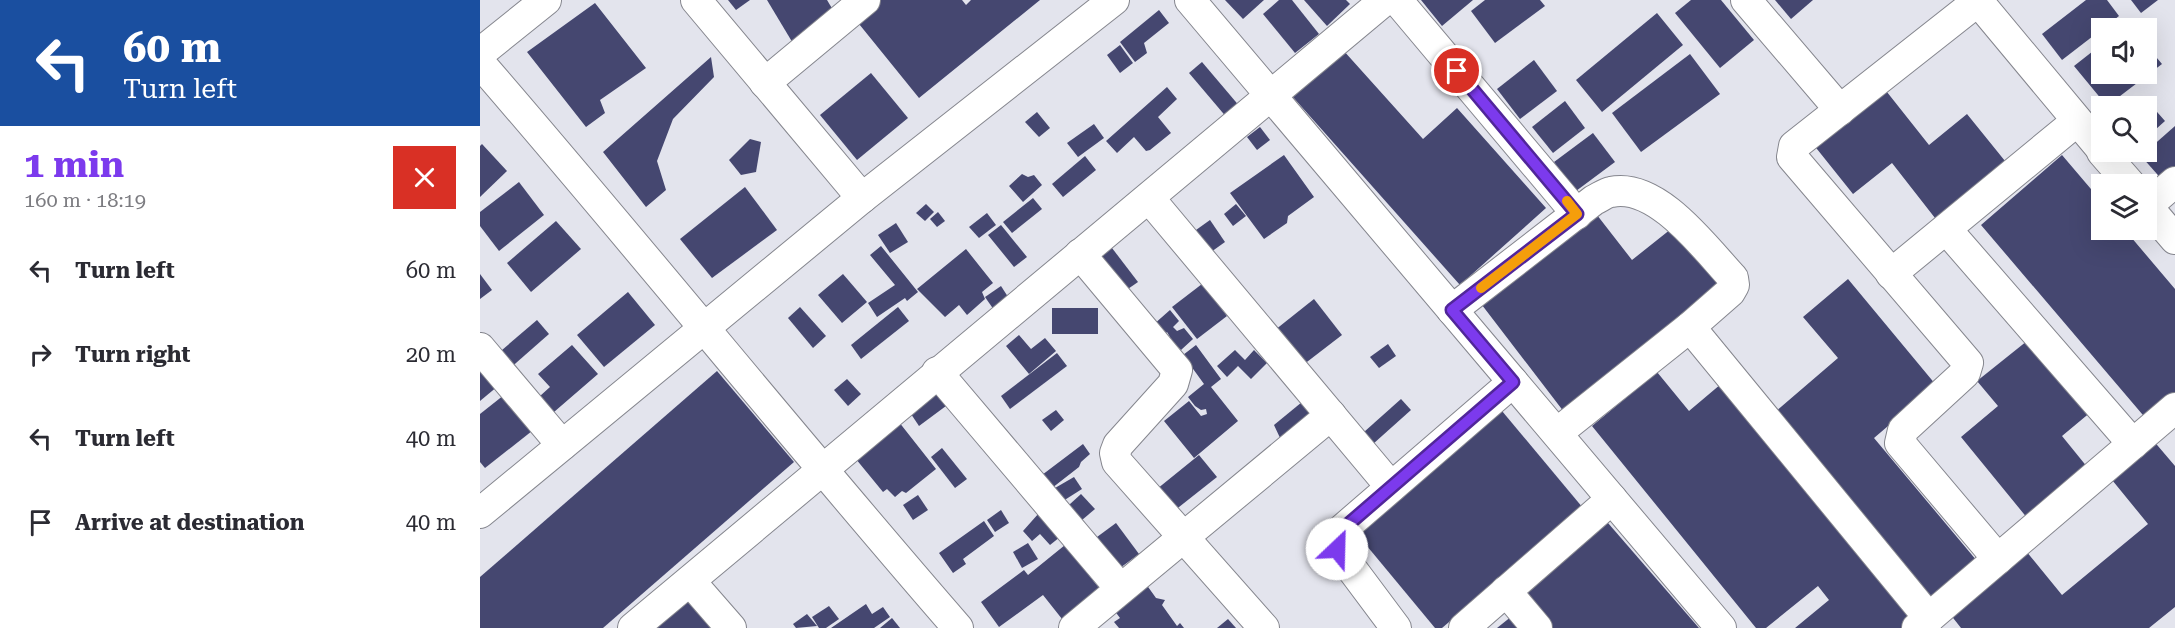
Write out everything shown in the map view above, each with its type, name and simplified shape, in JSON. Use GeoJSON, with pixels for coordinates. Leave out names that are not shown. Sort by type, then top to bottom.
{"type":"FeatureCollection","features":[{"type":"Feature","properties":{"kind":"street"},"geometry":{"type":"LineString","coordinates":[[480,53],[546,0]]}},
{"type":"Feature","properties":{"kind":"street"},"geometry":{"type":"LineString","coordinates":[[696,0],[862,198]]}},
{"type":"Feature","properties":{"kind":"street"},"geometry":{"type":"LineString","coordinates":[[765,83],[865,0]]}},
{"type":"Feature","properties":{"kind":"street"},"geometry":{"type":"LineString","coordinates":[[480,513],[862,198],[1083,9],[1114,0]]}},
{"type":"Feature","properties":{"kind":"street"},"geometry":{"type":"LineString","coordinates":[[1190,0],[1721,628]]}},
{"type":"Feature","properties":{"kind":"street"},"geometry":{"type":"LineString","coordinates":[[633,628],[822,472],[937,372],[1272,97],[1385,0]]}},
{"type":"Feature","properties":{"kind":"street"},"geometry":{"type":"LineString","coordinates":[[1397,0],[1577,214]]}},
{"type":"Feature","properties":{"kind":"street"},"geometry":{"type":"LineString","coordinates":[[1746,0],[1840,110]]}},
{"type":"Feature","properties":{"kind":"street"},"geometry":{"type":"LineString","coordinates":[[1998,559],[1900,443],[1904,430],[1965,373],[1968,363],[1792,157],[1794,146],[1977,1],[2091,138]]}},
{"type":"Feature","properties":{"kind":"street"},"geometry":{"type":"LineString","coordinates":[[480,63],[705,326],[822,472],[958,628]]}},
{"type":"Feature","properties":{"kind":"street"},"geometry":{"type":"LineString","coordinates":[[1891,274],[2077,121]]}},
{"type":"Feature","properties":{"kind":"street"},"geometry":{"type":"LineString","coordinates":[[2111,162],[2122,174]]}},
{"type":"Feature","properties":{"kind":"street"},"geometry":{"type":"LineString","coordinates":[[2157,197],[2175,182]]}},
{"type":"Feature","properties":{"kind":"street"},"geometry":{"type":"LineString","coordinates":[[1452,310],[1594,200],[1611,192],[1652,198],[1669,211],[1733,278],[1734,285],[1730,292],[1690,327],[1557,433]]}},
{"type":"Feature","properties":{"kind":"street"},"geometry":{"type":"LineString","coordinates":[[1149,198],[1391,487]]}},
{"type":"Feature","properties":{"kind":"street"},"geometry":{"type":"LineString","coordinates":[[2157,217],[2175,239]]}},
{"type":"Feature","properties":{"kind":"street"},"geometry":{"type":"LineString","coordinates":[[1947,230],[2133,444]]}},
{"type":"Feature","properties":{"kind":"street"},"geometry":{"type":"LineString","coordinates":[[1080,254],[1177,370],[1173,384],[1118,446],[1115,453],[1117,462],[1264,628]]}},
{"type":"Feature","properties":{"kind":"street"},"geometry":{"type":"LineString","coordinates":[[1690,327],[1923,623],[2175,408]]}},
{"type":"Feature","properties":{"kind":"street"},"geometry":{"type":"LineString","coordinates":[[480,348],[562,445]]}},
{"type":"Feature","properties":{"kind":"street"},"geometry":{"type":"LineString","coordinates":[[937,372],[1120,588]]}},
{"type":"Feature","properties":{"kind":"street"},"geometry":{"type":"LineString","coordinates":[[1396,628],[1337,549],[1335,544],[1337,534],[1513,382]]}},
{"type":"Feature","properties":{"kind":"street"},"geometry":{"type":"LineString","coordinates":[[1074,628],[1331,415]]}},
{"type":"Feature","properties":{"kind":"street"},"geometry":{"type":"LineString","coordinates":[[1464,628],[1612,499]]}},
{"type":"Feature","properties":{"kind":"street"},"geometry":{"type":"LineString","coordinates":[[690,581],[731,628]]}},
{"type":"Feature","properties":{"kind":"street"},"geometry":{"type":"LineString","coordinates":[[1506,591],[1537,628]]}},
{"type":"Feature","properties":{"kind":"building"},"geometry":{"type":"Polygon","coordinates":[[[728,0],[750,0],[736,10],[728,0]]]}},
{"type":"Feature","properties":{"kind":"building"},"geometry":{"type":"Polygon","coordinates":[[[767,0],[827,0],[833,10],[797,50],[767,0]]]}},
{"type":"Feature","properties":{"kind":"building"},"geometry":{"type":"Polygon","coordinates":[[[879,0],[962,0],[966,5],[971,0],[1040,0],[919,98],[855,19],[879,0]]]}},
{"type":"Feature","properties":{"kind":"building"},"geometry":{"type":"Polygon","coordinates":[[[1225,0],[1264,0],[1243,19],[1225,0]]]}},
{"type":"Feature","properties":{"kind":"building"},"geometry":{"type":"Polygon","coordinates":[[[1279,0],[1292,0],[1319,34],[1295,53],[1263,14],[1279,0]]]}},
{"type":"Feature","properties":{"kind":"building"},"geometry":{"type":"Polygon","coordinates":[[[1304,0],[1346,0],[1350,4],[1327,26],[1304,0]]]}},
{"type":"Feature","properties":{"kind":"building"},"geometry":{"type":"Polygon","coordinates":[[[1421,0],[1473,0],[1442,26],[1421,0]]]}},
{"type":"Feature","properties":{"kind":"building"},"geometry":{"type":"Polygon","coordinates":[[[1485,0],[1540,0],[1545,6],[1495,43],[1471,11],[1485,0]]]}},
{"type":"Feature","properties":{"kind":"building"},"geometry":{"type":"Polygon","coordinates":[[[1691,0],[1721,0],[1754,40],[1720,68],[1675,13],[1691,0]]]}},
{"type":"Feature","properties":{"kind":"building"},"geometry":{"type":"Polygon","coordinates":[[[1775,0],[1813,0],[1791,19],[1775,0]]]}},
{"type":"Feature","properties":{"kind":"building"},"geometry":{"type":"Polygon","coordinates":[[[2086,0],[2107,0],[2119,16],[2116,18],[2091,18],[2091,38],[2062,60],[2042,34],[2086,0]]]}},
{"type":"Feature","properties":{"kind":"building"},"geometry":{"type":"Polygon","coordinates":[[[2131,0],[2158,0],[2141,13],[2131,0]]]}},
{"type":"Feature","properties":{"kind":"building"},"geometry":{"type":"Polygon","coordinates":[[[595,3],[646,68],[600,100],[605,113],[586,127],[527,52],[595,3]]]}},
{"type":"Feature","properties":{"kind":"building"},"geometry":{"type":"Polygon","coordinates":[[[1159,10],[1169,23],[1144,43],[1147,53],[1135,62],[1120,42],[1159,10]]]}},
{"type":"Feature","properties":{"kind":"building"},"geometry":{"type":"Polygon","coordinates":[[[1657,13],[1683,45],[1602,112],[1576,80],[1657,13]]]}},
{"type":"Feature","properties":{"kind":"building"},"geometry":{"type":"Polygon","coordinates":[[[1120,45],[1133,63],[1120,73],[1107,55],[1120,45]]]}},
{"type":"Feature","properties":{"kind":"building"},"geometry":{"type":"Polygon","coordinates":[[[1343,50],[1423,139],[1457,108],[1546,208],[1460,285],[1292,96],[1343,50]]]}},
{"type":"Feature","properties":{"kind":"building"},"geometry":{"type":"Polygon","coordinates":[[[2091,53],[2091,84],[2136,84],[2120,96],[2099,96],[2074,66],[2091,53]]]}},
{"type":"Feature","properties":{"kind":"building"},"geometry":{"type":"Polygon","coordinates":[[[1690,54],[1720,94],[1641,152],[1612,113],[1690,54]]]}},
{"type":"Feature","properties":{"kind":"building"},"geometry":{"type":"Polygon","coordinates":[[[711,57],[714,77],[673,119],[657,161],[666,190],[646,207],[603,152],[711,57]]]}},
{"type":"Feature","properties":{"kind":"building"},"geometry":{"type":"Polygon","coordinates":[[[2157,58],[2162,64],[2157,68],[2157,58]]]}},
{"type":"Feature","properties":{"kind":"building"},"geometry":{"type":"Polygon","coordinates":[[[1534,60],[1557,91],[1520,119],[1497,89],[1534,60]]]}},
{"type":"Feature","properties":{"kind":"building"},"geometry":{"type":"Polygon","coordinates":[[[1202,62],[1241,108],[1228,119],[1189,73],[1202,62]]]}},
{"type":"Feature","properties":{"kind":"building"},"geometry":{"type":"Polygon","coordinates":[[[871,73],[908,118],[857,160],[820,115],[871,73]]]}},
{"type":"Feature","properties":{"kind":"building"},"geometry":{"type":"Polygon","coordinates":[[[1167,87],[1177,99],[1158,117],[1171,133],[1146,151],[1134,137],[1117,153],[1106,141],[1167,87]]]}},
{"type":"Feature","properties":{"kind":"building"},"geometry":{"type":"Polygon","coordinates":[[[1883,87],[1929,145],[1967,114],[2005,161],[1935,218],[1892,163],[1853,194],[1813,144],[1883,87]]]}},
{"type":"Feature","properties":{"kind":"building"},"geometry":{"type":"Polygon","coordinates":[[[1565,101],[1585,128],[1553,153],[1532,127],[1565,101]]]}},
{"type":"Feature","properties":{"kind":"building"},"geometry":{"type":"Polygon","coordinates":[[[1037,112],[1050,128],[1039,137],[1025,122],[1037,112]]]}},
{"type":"Feature","properties":{"kind":"building"},"geometry":{"type":"Polygon","coordinates":[[[2157,112],[2165,121],[2157,128],[2157,112]]]}},
{"type":"Feature","properties":{"kind":"building"},"geometry":{"type":"Polygon","coordinates":[[[1094,124],[1104,138],[1078,157],[1067,143],[1094,124]]]}},
{"type":"Feature","properties":{"kind":"building"},"geometry":{"type":"Polygon","coordinates":[[[2175,126],[2175,174],[2165,183],[2146,162],[2157,162],[2157,142],[2175,126]]]}},
{"type":"Feature","properties":{"kind":"building"},"geometry":{"type":"Polygon","coordinates":[[[1260,127],[1270,140],[1257,150],[1247,137],[1260,127]]]}},
{"type":"Feature","properties":{"kind":"building"},"geometry":{"type":"Polygon","coordinates":[[[1593,133],[1615,162],[1576,191],[1554,162],[1593,133]]]}},
{"type":"Feature","properties":{"kind":"building"},"geometry":{"type":"Polygon","coordinates":[[[750,139],[761,142],[756,172],[741,175],[729,160],[750,139]]]}},
{"type":"Feature","properties":{"kind":"building"},"geometry":{"type":"Polygon","coordinates":[[[482,144],[507,171],[480,197],[480,146],[482,144]]]}},
{"type":"Feature","properties":{"kind":"building"},"geometry":{"type":"Polygon","coordinates":[[[1284,155],[1314,197],[1288,216],[1287,223],[1264,239],[1230,193],[1284,155]]]}},
{"type":"Feature","properties":{"kind":"building"},"geometry":{"type":"Polygon","coordinates":[[[2062,155],[2091,189],[2091,240],[2133,240],[2175,289],[2175,397],[2148,421],[1981,225],[2062,155]]]}},
{"type":"Feature","properties":{"kind":"building"},"geometry":{"type":"Polygon","coordinates":[[[1085,156],[1096,170],[1063,197],[1052,184],[1085,156]]]}},
{"type":"Feature","properties":{"kind":"building"},"geometry":{"type":"Polygon","coordinates":[[[1022,174],[1028,177],[1034,175],[1042,185],[1023,202],[1009,186],[1022,174]]]}},
{"type":"Feature","properties":{"kind":"building"},"geometry":{"type":"Polygon","coordinates":[[[519,182],[544,215],[499,251],[480,226],[480,212],[519,182]]]}},
{"type":"Feature","properties":{"kind":"building"},"geometry":{"type":"Polygon","coordinates":[[[745,187],[777,230],[712,278],[680,239],[745,187]]]}},
{"type":"Feature","properties":{"kind":"building"},"geometry":{"type":"Polygon","coordinates":[[[1033,198],[1042,209],[1012,233],[1003,222],[1033,198]]]}},
{"type":"Feature","properties":{"kind":"building"},"geometry":{"type":"Polygon","coordinates":[[[926,204],[934,212],[925,221],[916,213],[926,204]]]}},
{"type":"Feature","properties":{"kind":"building"},"geometry":{"type":"Polygon","coordinates":[[[1236,204],[1246,216],[1233,226],[1224,214],[1236,204]]]}},
{"type":"Feature","properties":{"kind":"building"},"geometry":{"type":"Polygon","coordinates":[[[938,212],[945,221],[937,227],[930,219],[938,212]]]}},
{"type":"Feature","properties":{"kind":"building"},"geometry":{"type":"Polygon","coordinates":[[[987,213],[996,225],[979,238],[969,227],[987,213]]]}},
{"type":"Feature","properties":{"kind":"building"},"geometry":{"type":"Polygon","coordinates":[[[1597,215],[1632,260],[1676,225],[1723,287],[1564,412],[1482,305],[1597,215]]]}},
{"type":"Feature","properties":{"kind":"building"},"geometry":{"type":"Polygon","coordinates":[[[1210,220],[1225,242],[1211,252],[1196,230],[1210,220]]]}},
{"type":"Feature","properties":{"kind":"building"},"geometry":{"type":"Polygon","coordinates":[[[556,221],[581,249],[531,292],[507,263],[556,221]]]}},
{"type":"Feature","properties":{"kind":"building"},"geometry":{"type":"Polygon","coordinates":[[[896,223],[908,242],[890,253],[878,235],[896,223]]]}},
{"type":"Feature","properties":{"kind":"building"},"geometry":{"type":"Polygon","coordinates":[[[1001,225],[1027,257],[1014,267],[988,235],[1001,225]]]}},
{"type":"Feature","properties":{"kind":"building"},"geometry":{"type":"Polygon","coordinates":[[[881,246],[918,292],[907,301],[905,298],[877,317],[868,303],[895,285],[870,255],[881,246]]]}},
{"type":"Feature","properties":{"kind":"building"},"geometry":{"type":"Polygon","coordinates":[[[1112,248],[1138,282],[1125,291],[1100,258],[1112,248]]]}},
{"type":"Feature","properties":{"kind":"building"},"geometry":{"type":"Polygon","coordinates":[[[966,249],[993,283],[982,292],[985,299],[967,315],[959,305],[945,317],[917,289],[966,249]]]}},
{"type":"Feature","properties":{"kind":"building"},"geometry":{"type":"Polygon","coordinates":[[[480,274],[492,290],[480,299],[480,274]]]}},
{"type":"Feature","properties":{"kind":"building"},"geometry":{"type":"Polygon","coordinates":[[[843,274],[867,302],[842,323],[818,295],[843,274]]]}},
{"type":"Feature","properties":{"kind":"building"},"geometry":{"type":"Polygon","coordinates":[[[1848,279],[1936,385],[1874,438],[1977,561],[1931,600],[1775,412],[1838,358],[1803,317],[1848,279]]]}},
{"type":"Feature","properties":{"kind":"building"},"geometry":{"type":"Polygon","coordinates":[[[1202,284],[1227,316],[1197,339],[1172,307],[1202,284]]]}},
{"type":"Feature","properties":{"kind":"building"},"geometry":{"type":"Polygon","coordinates":[[[1001,286],[1010,300],[994,310],[985,297],[1001,286]]]}},
{"type":"Feature","properties":{"kind":"building"},"geometry":{"type":"Polygon","coordinates":[[[628,292],[655,325],[604,367],[577,335],[628,292]]]}},
{"type":"Feature","properties":{"kind":"building"},"geometry":{"type":"Polygon","coordinates":[[[1314,299],[1342,335],[1303,365],[1275,330],[1314,299]]]}},
{"type":"Feature","properties":{"kind":"building"},"geometry":{"type":"Polygon","coordinates":[[[800,307],[826,336],[813,348],[788,318],[800,307]]]}},
{"type":"Feature","properties":{"kind":"building"},"geometry":{"type":"Polygon","coordinates":[[[898,307],[909,321],[861,359],[851,345],[898,307]]]}},
{"type":"Feature","properties":{"kind":"building"},"geometry":{"type":"Polygon","coordinates":[[[1052,308],[1098,308],[1098,334],[1052,334],[1052,308]]]}},
{"type":"Feature","properties":{"kind":"building"},"geometry":{"type":"Polygon","coordinates":[[[1170,310],[1179,321],[1173,327],[1177,331],[1184,328],[1193,339],[1181,350],[1174,343],[1162,344],[1170,337],[1167,332],[1163,336],[1153,325],[1170,310]]]}},
{"type":"Feature","properties":{"kind":"building"},"geometry":{"type":"Polygon","coordinates":[[[537,320],[549,334],[508,370],[495,356],[537,320]]]}},
{"type":"Feature","properties":{"kind":"building"},"geometry":{"type":"Polygon","coordinates":[[[1019,335],[1031,349],[1045,338],[1056,351],[1029,374],[1006,346],[1019,335]]]}},
{"type":"Feature","properties":{"kind":"building"},"geometry":{"type":"Polygon","coordinates":[[[2032,337],[2092,411],[2062,436],[2088,468],[2028,519],[1961,437],[1998,406],[1977,381],[2032,337]]]}},
{"type":"Feature","properties":{"kind":"building"},"geometry":{"type":"Polygon","coordinates":[[[1388,344],[1396,356],[1379,368],[1370,357],[1388,344]]]}},
{"type":"Feature","properties":{"kind":"building"},"geometry":{"type":"Polygon","coordinates":[[[572,345],[598,374],[554,412],[540,396],[550,387],[538,374],[572,345]]]}},
{"type":"Feature","properties":{"kind":"building"},"geometry":{"type":"Polygon","coordinates":[[[1196,345],[1221,379],[1211,387],[1238,421],[1194,458],[1164,421],[1189,401],[1201,416],[1207,414],[1206,409],[1201,410],[1195,406],[1188,397],[1204,384],[1183,355],[1196,345]]]}},
{"type":"Feature","properties":{"kind":"building"},"geometry":{"type":"Polygon","coordinates":[[[1235,350],[1245,360],[1254,350],[1267,363],[1251,379],[1238,366],[1227,377],[1217,366],[1235,350]]]}},
{"type":"Feature","properties":{"kind":"building"},"geometry":{"type":"Polygon","coordinates":[[[1057,353],[1067,366],[1010,409],[1001,396],[1057,353]]]}},
{"type":"Feature","properties":{"kind":"building"},"geometry":{"type":"Polygon","coordinates":[[[480,364],[498,386],[480,401],[480,364]]]}},
{"type":"Feature","properties":{"kind":"building"},"geometry":{"type":"Polygon","coordinates":[[[717,371],[794,462],[603,628],[480,628],[480,577],[717,371]]]}},
{"type":"Feature","properties":{"kind":"building"},"geometry":{"type":"Polygon","coordinates":[[[1657,372],[1689,411],[1721,384],[1913,620],[1903,628],[1795,628],[1829,600],[1818,586],[1766,628],[1756,628],[1592,426],[1657,372]]]}},
{"type":"Feature","properties":{"kind":"building"},"geometry":{"type":"Polygon","coordinates":[[[847,379],[861,394],[848,406],[834,390],[847,379]]]}},
{"type":"Feature","properties":{"kind":"building"},"geometry":{"type":"Polygon","coordinates":[[[940,391],[950,403],[919,426],[911,414],[940,391]]]}},
{"type":"Feature","properties":{"kind":"building"},"geometry":{"type":"Polygon","coordinates":[[[504,395],[532,431],[485,468],[480,462],[480,414],[504,395]]]}},
{"type":"Feature","properties":{"kind":"building"},"geometry":{"type":"Polygon","coordinates":[[[1401,399],[1411,410],[1373,444],[1364,432],[1401,399]]]}},
{"type":"Feature","properties":{"kind":"building"},"geometry":{"type":"Polygon","coordinates":[[[1302,402],[1312,413],[1281,440],[1274,425],[1302,402]]]}},
{"type":"Feature","properties":{"kind":"building"},"geometry":{"type":"Polygon","coordinates":[[[1056,410],[1064,420],[1051,431],[1042,420],[1056,410]]]}},
{"type":"Feature","properties":{"kind":"building"},"geometry":{"type":"Polygon","coordinates":[[[1502,411],[1583,508],[1442,628],[1435,628],[1357,534],[1502,411]]]}},
{"type":"Feature","properties":{"kind":"building"},"geometry":{"type":"Polygon","coordinates":[[[895,417],[936,469],[906,493],[902,491],[895,497],[887,489],[883,492],[851,453],[895,417]]]}},
{"type":"Feature","properties":{"kind":"building"},"geometry":{"type":"Polygon","coordinates":[[[2152,439],[2175,466],[2175,607],[2149,628],[1961,628],[1950,614],[2026,551],[2062,595],[2148,524],[2108,475],[2152,439]]]}},
{"type":"Feature","properties":{"kind":"building"},"geometry":{"type":"Polygon","coordinates":[[[1083,444],[1090,454],[1079,467],[1052,488],[1042,475],[1083,444]]]}},
{"type":"Feature","properties":{"kind":"building"},"geometry":{"type":"Polygon","coordinates":[[[942,448],[967,479],[955,488],[931,457],[942,448]]]}},
{"type":"Feature","properties":{"kind":"building"},"geometry":{"type":"Polygon","coordinates":[[[1199,455],[1217,477],[1174,511],[1157,489],[1199,455]]]}},
{"type":"Feature","properties":{"kind":"building"},"geometry":{"type":"Polygon","coordinates":[[[1074,477],[1082,489],[1063,501],[1055,488],[1074,477]]]}},
{"type":"Feature","properties":{"kind":"building"},"geometry":{"type":"Polygon","coordinates":[[[1081,494],[1095,509],[1082,520],[1069,505],[1081,494]]]}},
{"type":"Feature","properties":{"kind":"building"},"geometry":{"type":"Polygon","coordinates":[[[918,495],[928,510],[913,520],[903,505],[918,495]]]}},
{"type":"Feature","properties":{"kind":"building"},"geometry":{"type":"Polygon","coordinates":[[[1001,510],[1009,523],[995,532],[987,520],[1001,510]]]}},
{"type":"Feature","properties":{"kind":"building"},"geometry":{"type":"Polygon","coordinates":[[[1039,513],[1060,537],[1050,545],[1040,534],[1032,541],[1023,531],[1039,513]]]}},
{"type":"Feature","properties":{"kind":"building"},"geometry":{"type":"Polygon","coordinates":[[[984,521],[994,536],[963,559],[966,564],[953,573],[939,553],[984,521]]]}},
{"type":"Feature","properties":{"kind":"building"},"geometry":{"type":"Polygon","coordinates":[[[1116,523],[1139,554],[1120,568],[1097,537],[1116,523]]]}},
{"type":"Feature","properties":{"kind":"building"},"geometry":{"type":"Polygon","coordinates":[[[1608,523],[1699,628],[1545,628],[1520,599],[1608,523]]]}},
{"type":"Feature","properties":{"kind":"building"},"geometry":{"type":"Polygon","coordinates":[[[1028,543],[1038,559],[1022,568],[1013,552],[1028,543]]]}},
{"type":"Feature","properties":{"kind":"building"},"geometry":{"type":"Polygon","coordinates":[[[1065,545],[1103,593],[1066,624],[1043,595],[999,627],[981,602],[1024,570],[1028,575],[1065,545]]]}},
{"type":"Feature","properties":{"kind":"building"},"geometry":{"type":"Polygon","coordinates":[[[1146,584],[1156,598],[1165,600],[1162,605],[1177,626],[1180,623],[1184,628],[1119,628],[1114,622],[1120,618],[1114,610],[1146,584]]]}},
{"type":"Feature","properties":{"kind":"building"},"geometry":{"type":"Polygon","coordinates":[[[692,594],[713,628],[656,628],[692,594]]]}},
{"type":"Feature","properties":{"kind":"building"},"geometry":{"type":"Polygon","coordinates":[[[866,604],[872,614],[883,607],[890,617],[874,628],[831,628],[866,604]]]}},
{"type":"Feature","properties":{"kind":"building"},"geometry":{"type":"Polygon","coordinates":[[[829,606],[839,619],[826,628],[819,628],[812,617],[829,606]]]}},
{"type":"Feature","properties":{"kind":"building"},"geometry":{"type":"Polygon","coordinates":[[[1517,612],[1530,628],[1497,628],[1517,612]]]}},
{"type":"Feature","properties":{"kind":"building"},"geometry":{"type":"Polygon","coordinates":[[[807,614],[817,626],[796,628],[793,624],[807,614]]]}},
{"type":"Feature","properties":{"kind":"building"},"geometry":{"type":"Polygon","coordinates":[[[892,618],[900,628],[880,628],[892,618]]]}},
{"type":"Feature","properties":{"kind":"building"},"geometry":{"type":"Polygon","coordinates":[[[1228,619],[1236,628],[1217,628],[1228,619]]]}},
{"type":"Feature","properties":{"kind":"slow traffic"},"geometry":{"type":"LineString","coordinates":[[1481,288],[1577,214],[1567,201]]}},
{"type":"Feature","properties":{"kind":"route"},"geometry":{"type":"LineString","coordinates":[[1337,549],[1335,544],[1337,534],[1513,382],[1452,310],[1577,214],[1457,71]]}}]}
